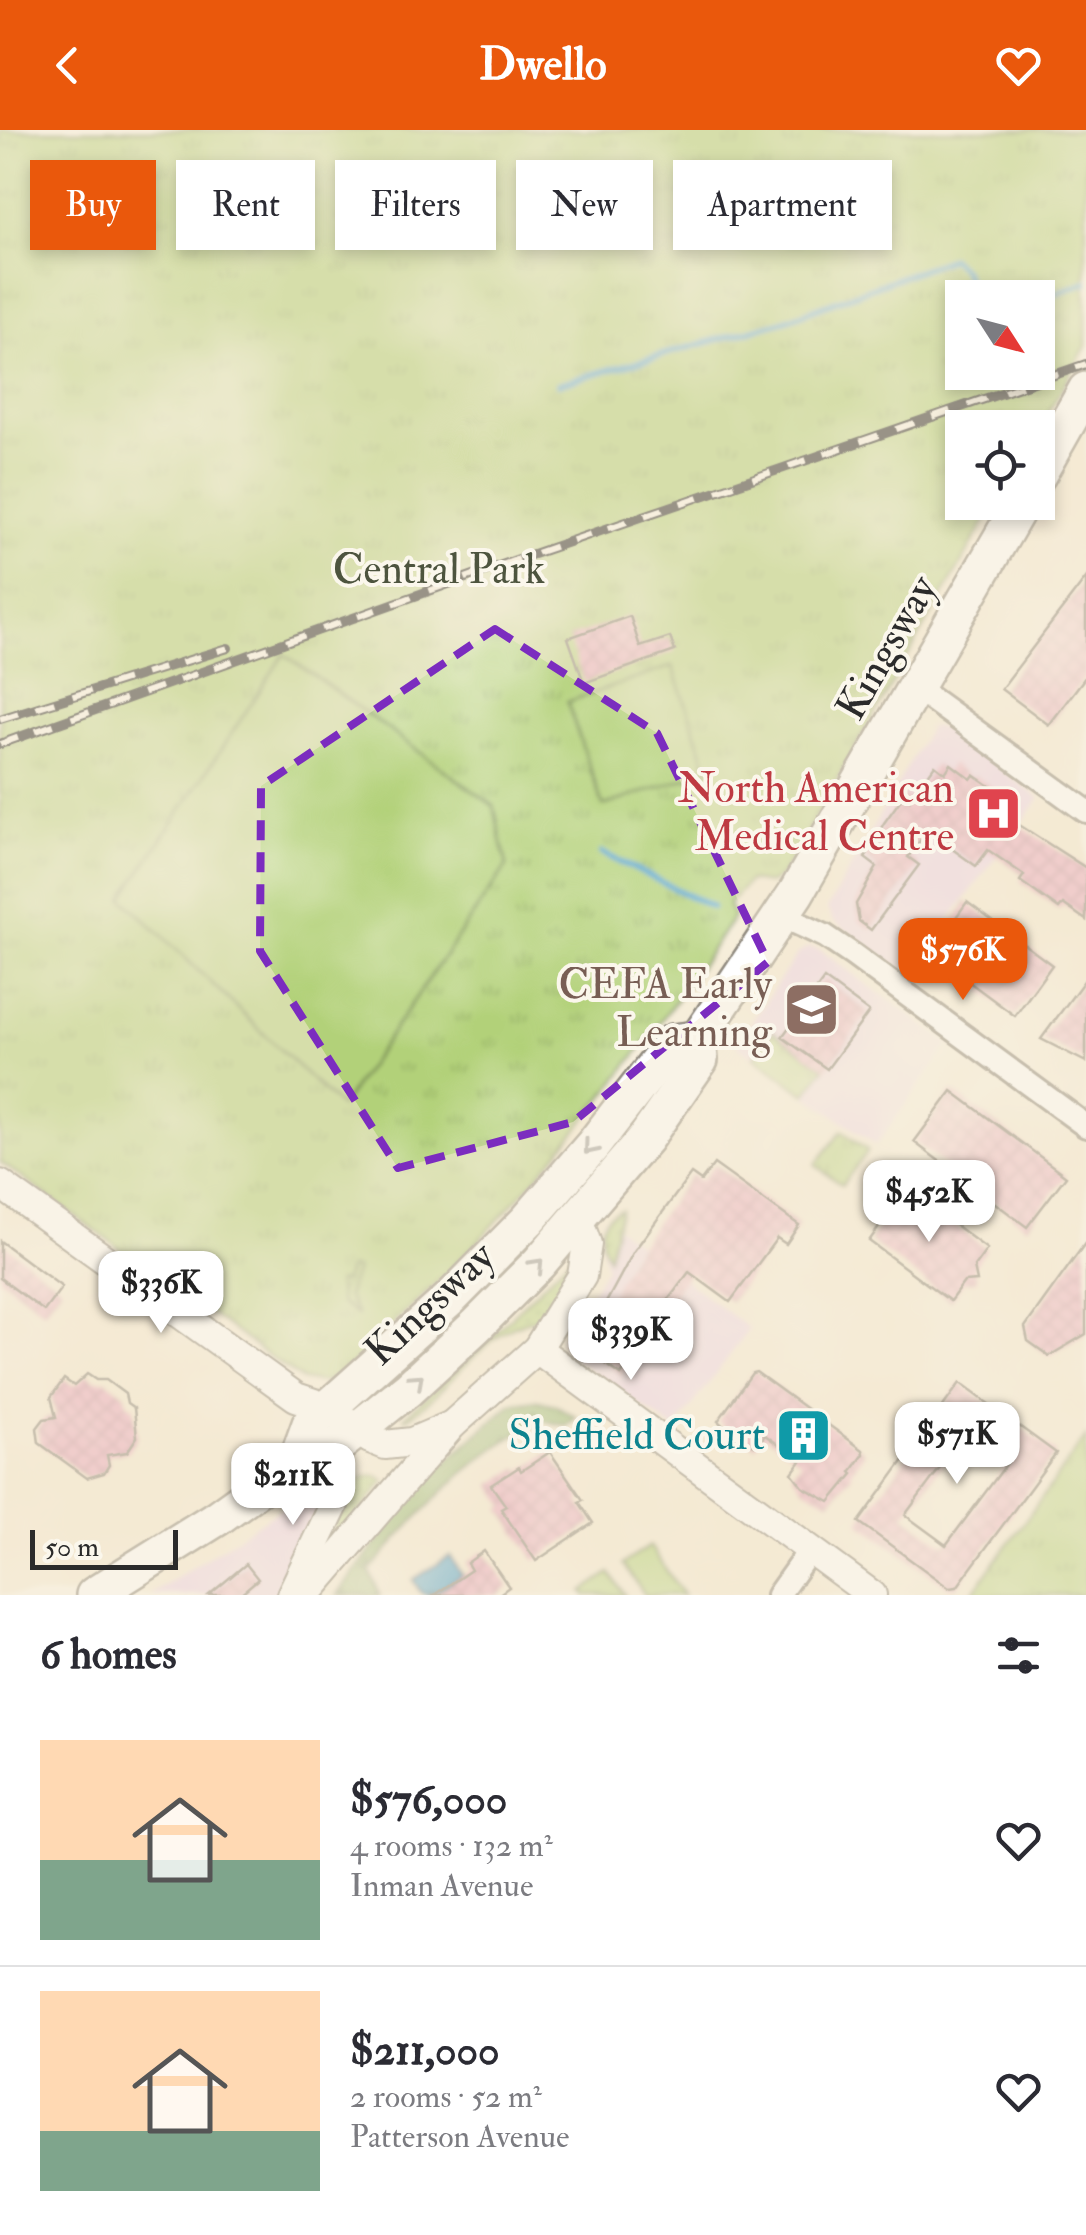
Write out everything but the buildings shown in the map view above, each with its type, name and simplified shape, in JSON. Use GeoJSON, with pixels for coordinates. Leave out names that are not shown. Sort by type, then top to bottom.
{"type":"FeatureCollection","features":[{"type":"Feature","properties":{"kind":"main road"},"geometry":{"type":"LineString","coordinates":[[1055,445],[1086,390]]}},
{"type":"Feature","properties":{"kind":"main road","name":"Kingsway"},"geometry":{"type":"LineString","coordinates":[[312,1429],[356,1430],[408,1389],[539,1263],[645,1140],[700,1060],[698,1039],[782,916],[1012,520]]}},
{"type":"Feature","properties":{"kind":"main road","name":"Kingsway"},"geometry":{"type":"LineString","coordinates":[[94,1595],[204,1527],[312,1429],[452,1298],[528,1220],[593,1145],[673,1042],[698,1039]]}},
{"type":"Feature","properties":{"kind":"street"},"geometry":{"type":"LineString","coordinates":[[916,688],[1086,811]]}},
{"type":"Feature","properties":{"kind":"street"},"geometry":{"type":"LineString","coordinates":[[782,916],[853,955],[1086,1126]]}},
{"type":"Feature","properties":{"kind":"street"},"geometry":{"type":"LineString","coordinates":[[0,1184],[312,1429],[335,1472],[334,1504],[291,1595]]}},
{"type":"Feature","properties":{"kind":"street"},"geometry":{"type":"LineString","coordinates":[[306,1595],[452,1426],[537,1349],[582,1276],[588,1244],[578,1218]]}},
{"type":"Feature","properties":{"kind":"street"},"geometry":{"type":"LineString","coordinates":[[537,1349],[872,1595]]}},
{"type":"Feature","properties":{"kind":"street"},"geometry":{"type":"LineString","coordinates":[[356,1430],[370,1440],[396,1446],[452,1426]]}},
{"type":"Feature","properties":{"kind":"street"},"geometry":{"type":"LineString","coordinates":[[778,1595],[810,1550]]}},
{"type":"Feature","properties":{"kind":"highlighted area"},"geometry":{"type":"Polygon","coordinates":[[[495,629],[657,733],[768,962],[573,1122],[398,1168],[260,951],[261,786],[495,629]]]}},
{"type":"Feature","properties":{"kind":"shaded area"},"geometry":{"type":"Polygon","coordinates":[[[930,726],[946,729],[1040,798],[909,975],[833,921],[827,909],[930,726]]]}},
{"type":"Feature","properties":{"kind":"shaded area"},"geometry":{"type":"Polygon","coordinates":[[[809,947],[819,949],[949,1044],[876,1145],[736,1045],[797,954],[809,947]]]}},
{"type":"Feature","properties":{"kind":"shaded area"},"geometry":{"type":"Polygon","coordinates":[[[604,1217],[749,1329],[675,1430],[566,1353],[560,1342],[606,1267],[599,1236],[604,1217]]]}},
{"type":"Feature","properties":{"kind":"shaded area"},"geometry":{"type":"Polygon","coordinates":[[[323,1480],[328,1494],[278,1595],[151,1595],[323,1480]]]}},
{"type":"Feature","properties":{"kind":"green space","name":"Central Park"},"geometry":{"type":"Polygon","coordinates":[[[0,130],[1086,130],[1086,346],[1049,410],[945,410],[945,520],[986,520],[782,875],[769,884],[749,881],[729,904],[733,916],[730,922],[656,1027],[579,1128],[495,1224],[345,1370],[323,1383],[302,1380],[0,1162],[0,130]]]}},
{"type":"Feature","properties":{"kind":"green space"},"geometry":{"type":"Polygon","coordinates":[[[284,654],[494,806],[507,866],[340,1107],[123,898],[284,654]]]}},
{"type":"Feature","properties":{"kind":"green space"},"geometry":{"type":"Polygon","coordinates":[[[673,666],[709,771],[603,806],[567,702],[673,666]]]}},
{"type":"Feature","properties":{"kind":"green space"},"geometry":{"type":"Polygon","coordinates":[[[773,1031],[825,1068],[806,1094],[754,1057],[773,1031]]]}},
{"type":"Feature","properties":{"kind":"green space"},"geometry":{"type":"Polygon","coordinates":[[[842,1131],[868,1151],[842,1185],[815,1165],[842,1131]]]}},
{"type":"Feature","properties":{"kind":"green space"},"geometry":{"type":"Polygon","coordinates":[[[621,1209],[608,1257],[602,1228],[608,1217],[621,1209]]]}},
{"type":"Feature","properties":{"kind":"green space"},"geometry":{"type":"Polygon","coordinates":[[[569,1258],[569,1275],[540,1319],[522,1323],[487,1345],[405,1419],[404,1417],[569,1258]]]}},
{"type":"Feature","properties":{"kind":"green space"},"geometry":{"type":"Polygon","coordinates":[[[349,1268],[356,1269],[347,1296],[358,1316],[340,1303],[337,1282],[344,1281],[349,1268]]]}},
{"type":"Feature","properties":{"kind":"green space"},"geometry":{"type":"Polygon","coordinates":[[[535,1400],[555,1405],[576,1417],[567,1426],[541,1420],[492,1450],[448,1487],[370,1571],[380,1595],[337,1595],[423,1482],[511,1404],[535,1400]]]}},
{"type":"Feature","properties":{"kind":"green space"},"geometry":{"type":"Polygon","coordinates":[[[1086,1437],[1086,1595],[971,1595],[1086,1437]]]}},
{"type":"Feature","properties":{"kind":"green space"},"geometry":{"type":"Polygon","coordinates":[[[369,1476],[385,1481],[328,1549],[347,1485],[369,1476]]]}},
{"type":"Feature","properties":{"kind":"green space"},"geometry":{"type":"Polygon","coordinates":[[[650,1546],[683,1595],[645,1595],[623,1564],[650,1546]]]}},
{"type":"Feature","properties":{"kind":"green space"},"geometry":{"type":"Polygon","coordinates":[[[610,1573],[625,1595],[586,1595],[583,1591],[610,1573]]]}},
{"type":"Feature","properties":{"kind":"water"},"geometry":{"type":"Polygon","coordinates":[[[450,1556],[462,1575],[431,1595],[421,1593],[413,1580],[450,1556]]]}},
{"type":"Feature","properties":{"kind":"waterway"},"geometry":{"type":"LineString","coordinates":[[558,384],[780,322],[951,258],[967,280]]}},
{"type":"Feature","properties":{"kind":"waterway"},"geometry":{"type":"LineString","coordinates":[[1055,294],[1086,282]]}},
{"type":"Feature","properties":{"kind":"waterway"},"geometry":{"type":"LineString","coordinates":[[602,853],[712,907]]}},
{"type":"Feature","properties":{"kind":"railway"},"geometry":{"type":"LineString","coordinates":[[0,744],[513,561],[1086,364]]}},
{"type":"Feature","properties":{"kind":"railway"},"geometry":{"type":"LineString","coordinates":[[0,719],[228,648]]}},
{"type":"Feature","properties":{"kind":"place","name":"North American Medical Centre"},"geometry":{"type":"Point","coordinates":[993,813]}},
{"type":"Feature","properties":{"kind":"place","name":"CEFA Early Learning"},"geometry":{"type":"Point","coordinates":[811,1009]}},
{"type":"Feature","properties":{"kind":"place","name":"Sheffield Court"},"geometry":{"type":"Point","coordinates":[804,1436]}}]}
